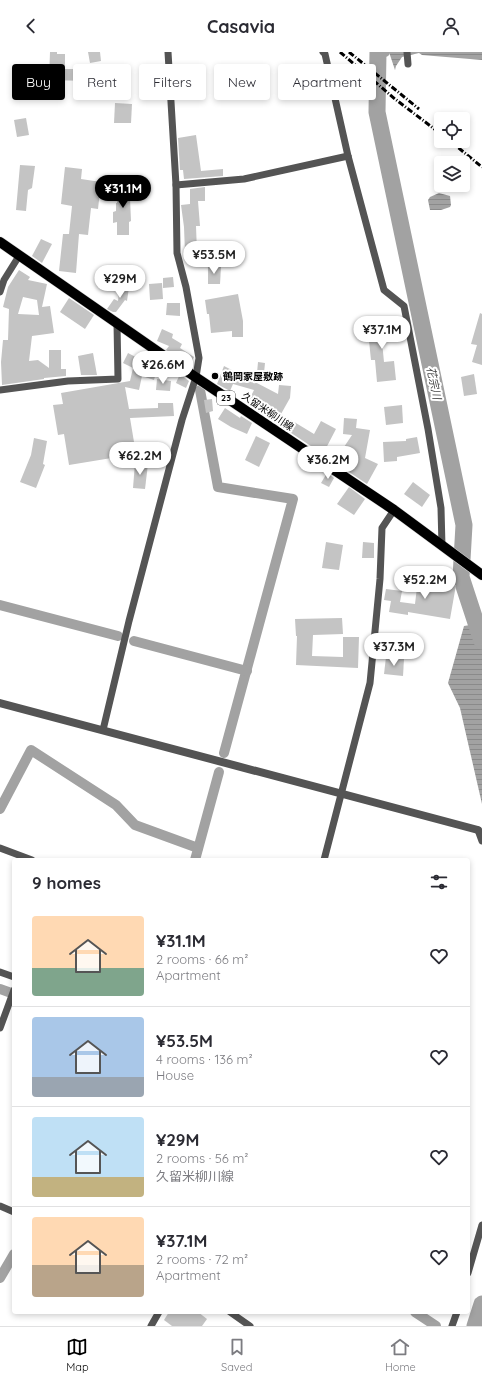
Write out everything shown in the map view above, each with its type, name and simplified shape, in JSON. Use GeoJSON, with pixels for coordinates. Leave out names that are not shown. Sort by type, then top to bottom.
{"type":"FeatureCollection","features":[{"type":"Feature","properties":{"kind":"main road","name":"久留米柳川線"},"geometry":{"type":"LineString","coordinates":[[0,242],[196,377],[394,510],[482,575]]}},
{"type":"Feature","properties":{"kind":"street"},"geometry":{"type":"LineString","coordinates":[[102,730],[182,420],[196,377],[199,358],[186,287],[177,253],[176,185],[168,52]]}},
{"type":"Feature","properties":{"kind":"street"},"geometry":{"type":"LineString","coordinates":[[323,52],[325,54],[348,156],[384,290],[404,306],[428,429],[441,508],[442,546]]}},
{"type":"Feature","properties":{"kind":"street"},"geometry":{"type":"LineString","coordinates":[[407,54],[408,64]]}},
{"type":"Feature","properties":{"kind":"street"},"geometry":{"type":"LineString","coordinates":[[176,185],[244,179],[348,156]]}},
{"type":"Feature","properties":{"kind":"street"},"geometry":{"type":"LineString","coordinates":[[0,292],[4,280],[19,256]]}},
{"type":"Feature","properties":{"kind":"street"},"geometry":{"type":"LineString","coordinates":[[0,390],[68,381],[118,378],[117,322]]}},
{"type":"Feature","properties":{"kind":"street"},"geometry":{"type":"LineString","coordinates":[[325,858],[370,683],[380,579],[382,528],[394,510]]}},
{"type":"Feature","properties":{"kind":"street"},"geometry":{"type":"LineString","coordinates":[[0,704],[478,830],[482,841]]}},
{"type":"Feature","properties":{"kind":"street"},"geometry":{"type":"LineString","coordinates":[[0,848],[27,858]]}},
{"type":"Feature","properties":{"kind":"street"},"geometry":{"type":"LineString","coordinates":[[0,972],[12,976]]}},
{"type":"Feature","properties":{"kind":"street"},"geometry":{"type":"LineString","coordinates":[[0,1028],[12,995]]}},
{"type":"Feature","properties":{"kind":"street"},"geometry":{"type":"LineString","coordinates":[[0,1206],[12,1211]]}},
{"type":"Feature","properties":{"kind":"street"},"geometry":{"type":"LineString","coordinates":[[470,1266],[482,1225]]}},
{"type":"Feature","properties":{"kind":"street"},"geometry":{"type":"LineString","coordinates":[[151,1326],[158,1314]]}},
{"type":"Feature","properties":{"kind":"street"},"geometry":{"type":"LineString","coordinates":[[233,1314],[250,1326]]}},
{"type":"Feature","properties":{"kind":"street"},"geometry":{"type":"LineString","coordinates":[[452,1326],[456,1314]]}},
{"type":"Feature","properties":{"kind":"shaded area"},"geometry":{"type":"Polygon","coordinates":[[[389,52],[482,52],[482,60],[422,55],[419,53],[402,57],[395,70],[389,52]]]}},
{"type":"Feature","properties":{"kind":"shaded area"},"geometry":{"type":"Polygon","coordinates":[[[439,193],[450,196],[450,207],[441,210],[430,210],[428,200],[430,197],[439,193]]]}},
{"type":"Feature","properties":{"kind":"shaded area"},"geometry":{"type":"Polygon","coordinates":[[[482,623],[482,804],[460,708],[448,683],[464,626],[482,623]]]}},
{"type":"Feature","properties":{"kind":"building"},"geometry":{"type":"Polygon","coordinates":[[[50,52],[65,54],[65,64],[50,64],[50,52]]]}},
{"type":"Feature","properties":{"kind":"building"},"geometry":{"type":"Polygon","coordinates":[[[88,52],[100,52],[101,61],[90,63],[88,52]]]}},
{"type":"Feature","properties":{"kind":"building"},"geometry":{"type":"Polygon","coordinates":[[[65,69],[73,69],[73,81],[65,80],[65,69]]]}},
{"type":"Feature","properties":{"kind":"building"},"geometry":{"type":"Polygon","coordinates":[[[115,103],[132,104],[131,123],[114,123],[115,103]]]}},
{"type":"Feature","properties":{"kind":"building"},"geometry":{"type":"Polygon","coordinates":[[[26,118],[29,135],[17,137],[14,120],[26,118]]]}},
{"type":"Feature","properties":{"kind":"building"},"geometry":{"type":"Polygon","coordinates":[[[196,135],[201,171],[223,169],[223,176],[184,179],[183,170],[180,170],[178,138],[196,135]]]}},
{"type":"Feature","properties":{"kind":"building"},"geometry":{"type":"Polygon","coordinates":[[[20,165],[35,166],[32,188],[28,190],[26,211],[16,210],[20,165]]]}},
{"type":"Feature","properties":{"kind":"building"},"geometry":{"type":"Polygon","coordinates":[[[65,167],[82,169],[81,179],[101,182],[98,209],[91,208],[88,235],[79,234],[76,273],[59,271],[63,234],[69,234],[72,206],[61,204],[65,167]]]}},
{"type":"Feature","properties":{"kind":"building"},"geometry":{"type":"Polygon","coordinates":[[[119,183],[132,184],[129,235],[117,235],[117,222],[113,223],[113,212],[116,211],[119,183]]]}},
{"type":"Feature","properties":{"kind":"building"},"geometry":{"type":"Polygon","coordinates":[[[205,187],[205,201],[198,201],[200,226],[196,226],[197,252],[185,253],[181,205],[190,204],[190,189],[205,187]]]}},
{"type":"Feature","properties":{"kind":"building"},"geometry":{"type":"Polygon","coordinates":[[[41,239],[52,244],[42,263],[32,256],[41,239]]]}},
{"type":"Feature","properties":{"kind":"building"},"geometry":{"type":"Polygon","coordinates":[[[208,267],[221,267],[220,284],[208,284],[208,267]]]}},
{"type":"Feature","properties":{"kind":"building"},"geometry":{"type":"Polygon","coordinates":[[[19,270],[30,277],[28,280],[47,284],[42,307],[50,306],[54,333],[32,336],[29,361],[38,360],[49,368],[49,350],[61,350],[61,369],[66,369],[66,376],[2,385],[1,362],[3,340],[8,340],[9,309],[3,307],[8,287],[19,270]],[[23,297],[18,314],[39,315],[37,300],[23,297]]]}},
{"type":"Feature","properties":{"kind":"building"},"geometry":{"type":"Polygon","coordinates":[[[173,277],[174,287],[163,288],[163,278],[173,277]]]}},
{"type":"Feature","properties":{"kind":"building"},"geometry":{"type":"Polygon","coordinates":[[[162,283],[163,299],[150,300],[149,284],[162,283]]]}},
{"type":"Feature","properties":{"kind":"building"},"geometry":{"type":"Polygon","coordinates":[[[120,285],[129,287],[127,301],[125,300],[116,312],[113,312],[107,309],[114,299],[118,301],[120,285]]]}},
{"type":"Feature","properties":{"kind":"building"},"geometry":{"type":"Polygon","coordinates":[[[238,294],[243,321],[243,337],[232,337],[232,331],[211,333],[209,314],[207,314],[205,300],[238,294]]]}},
{"type":"Feature","properties":{"kind":"building"},"geometry":{"type":"Polygon","coordinates":[[[69,298],[94,315],[85,329],[60,312],[69,298]]]}},
{"type":"Feature","properties":{"kind":"building"},"geometry":{"type":"Polygon","coordinates":[[[167,303],[180,303],[180,316],[166,315],[167,303]]]}},
{"type":"Feature","properties":{"kind":"building"},"geometry":{"type":"Polygon","coordinates":[[[480,313],[482,314],[482,365],[472,362],[477,345],[471,344],[480,313]]]}},
{"type":"Feature","properties":{"kind":"building"},"geometry":{"type":"Polygon","coordinates":[[[374,316],[393,317],[392,331],[381,331],[384,362],[394,361],[396,380],[377,382],[375,360],[371,360],[369,341],[373,340],[374,316]]]}},
{"type":"Feature","properties":{"kind":"building"},"geometry":{"type":"Polygon","coordinates":[[[162,329],[173,334],[172,338],[182,344],[180,348],[194,357],[190,365],[166,350],[169,346],[157,341],[162,329]]]}},
{"type":"Feature","properties":{"kind":"building"},"geometry":{"type":"Polygon","coordinates":[[[93,353],[97,375],[81,375],[78,356],[93,353]]]}},
{"type":"Feature","properties":{"kind":"building"},"geometry":{"type":"Polygon","coordinates":[[[128,353],[149,364],[150,362],[158,365],[154,380],[142,376],[139,390],[125,387],[129,409],[158,408],[158,403],[173,403],[174,416],[130,418],[136,454],[69,465],[64,434],[58,435],[53,405],[63,404],[61,393],[130,381],[133,368],[123,363],[128,353]]]}},
{"type":"Feature","properties":{"kind":"building"},"geometry":{"type":"Polygon","coordinates":[[[258,362],[265,363],[264,373],[257,373],[258,362]]]}},
{"type":"Feature","properties":{"kind":"building"},"geometry":{"type":"Polygon","coordinates":[[[224,366],[278,394],[279,385],[291,386],[290,398],[281,414],[314,434],[321,421],[336,429],[323,454],[247,404],[254,390],[233,384],[230,391],[217,384],[224,366]]]}},
{"type":"Feature","properties":{"kind":"building"},"geometry":{"type":"Polygon","coordinates":[[[180,374],[189,381],[186,388],[176,383],[180,374]]]}},
{"type":"Feature","properties":{"kind":"building"},"geometry":{"type":"Polygon","coordinates":[[[474,374],[477,394],[464,396],[461,377],[474,374]]]}},
{"type":"Feature","properties":{"kind":"building"},"geometry":{"type":"Polygon","coordinates":[[[157,379],[171,381],[170,391],[156,390],[157,379]]]}},
{"type":"Feature","properties":{"kind":"building"},"geometry":{"type":"Polygon","coordinates":[[[212,399],[213,411],[206,413],[204,400],[212,399]]]}},
{"type":"Feature","properties":{"kind":"building"},"geometry":{"type":"Polygon","coordinates":[[[402,405],[403,423],[386,425],[384,407],[402,405]]]}},
{"type":"Feature","properties":{"kind":"building"},"geometry":{"type":"Polygon","coordinates":[[[225,408],[240,418],[241,416],[252,423],[247,434],[218,419],[225,408]]]}},
{"type":"Feature","properties":{"kind":"building"},"geometry":{"type":"Polygon","coordinates":[[[344,418],[357,419],[356,428],[370,430],[365,458],[378,464],[367,484],[334,462],[352,435],[343,434],[344,418]]]}},
{"type":"Feature","properties":{"kind":"building"},"geometry":{"type":"Polygon","coordinates":[[[256,436],[270,443],[259,467],[245,460],[256,436]]]}},
{"type":"Feature","properties":{"kind":"building"},"geometry":{"type":"Polygon","coordinates":[[[417,437],[420,453],[397,457],[397,461],[384,462],[383,442],[406,441],[406,439],[417,437]]]}},
{"type":"Feature","properties":{"kind":"building"},"geometry":{"type":"Polygon","coordinates":[[[34,438],[47,441],[43,464],[45,465],[36,488],[20,482],[31,455],[34,438]]]}},
{"type":"Feature","properties":{"kind":"building"},"geometry":{"type":"Polygon","coordinates":[[[135,463],[148,464],[145,489],[133,488],[135,463]]]}},
{"type":"Feature","properties":{"kind":"building"},"geometry":{"type":"Polygon","coordinates":[[[327,473],[334,478],[329,487],[321,483],[327,473]]]}},
{"type":"Feature","properties":{"kind":"building"},"geometry":{"type":"Polygon","coordinates":[[[413,482],[430,495],[422,507],[404,494],[413,482]]]}},
{"type":"Feature","properties":{"kind":"building"},"geometry":{"type":"Polygon","coordinates":[[[349,487],[365,499],[354,515],[337,504],[349,487]]]}},
{"type":"Feature","properties":{"kind":"building"},"geometry":{"type":"Polygon","coordinates":[[[326,542],[343,545],[339,570],[322,568],[326,542]]]}},
{"type":"Feature","properties":{"kind":"building"},"geometry":{"type":"Polygon","coordinates":[[[363,542],[374,543],[374,558],[362,558],[363,542]]]}},
{"type":"Feature","properties":{"kind":"building"},"geometry":{"type":"Polygon","coordinates":[[[418,579],[456,585],[450,619],[408,612],[408,615],[389,612],[391,601],[384,600],[386,589],[402,591],[400,602],[415,604],[418,579]]]}},
{"type":"Feature","properties":{"kind":"building"},"geometry":{"type":"Polygon","coordinates":[[[342,618],[343,634],[313,635],[312,656],[343,657],[343,637],[359,637],[358,668],[296,665],[297,636],[295,619],[342,618]]]}},
{"type":"Feature","properties":{"kind":"building"},"geometry":{"type":"Polygon","coordinates":[[[386,657],[404,659],[403,676],[384,674],[386,657]]]}},
{"type":"Feature","properties":{"kind":"building"},"geometry":{"type":"Polygon","coordinates":[[[168,1314],[201,1314],[207,1319],[202,1326],[172,1326],[164,1320],[168,1314]]]}},
{"type":"Feature","properties":{"kind":"waterway","name":"花宗川"},"geometry":{"type":"LineString","coordinates":[[378,52],[377,112],[464,525],[461,577],[482,641]]}},
{"type":"Feature","properties":{"kind":"waterway","name":"花宗川"},"geometry":{"type":"LineString","coordinates":[[378,54],[385,52]]}},
{"type":"Feature","properties":{"kind":"waterway"},"geometry":{"type":"LineString","coordinates":[[200,390],[218,487],[293,499],[224,753]]}},
{"type":"Feature","properties":{"kind":"waterway"},"geometry":{"type":"LineString","coordinates":[[0,605],[118,636]]}},
{"type":"Feature","properties":{"kind":"waterway"},"geometry":{"type":"LineString","coordinates":[[134,641],[247,671]]}},
{"type":"Feature","properties":{"kind":"waterway"},"geometry":{"type":"LineString","coordinates":[[0,809],[31,750],[116,805],[135,825],[198,848]]}},
{"type":"Feature","properties":{"kind":"waterway"},"geometry":{"type":"LineString","coordinates":[[196,858],[219,772]]}},
{"type":"Feature","properties":{"kind":"waterway"},"geometry":{"type":"LineString","coordinates":[[0,989],[12,993]]}},
{"type":"Feature","properties":{"kind":"waterway"},"geometry":{"type":"LineString","coordinates":[[0,1278],[12,1257]]}},
{"type":"Feature","properties":{"kind":"waterway","name":"花宗川"},"geometry":{"type":"LineString","coordinates":[[475,1326],[482,1304]]}},
{"type":"Feature","properties":{"kind":"waterway"},"geometry":{"type":"LineString","coordinates":[[418,1314],[436,1326]]}},
{"type":"Feature","properties":{"kind":"railway"},"geometry":{"type":"LineString","coordinates":[[340,52],[395,99],[434,129]]}},
{"type":"Feature","properties":{"kind":"railway"},"geometry":{"type":"LineString","coordinates":[[349,52],[419,109]]}},
{"type":"Feature","properties":{"kind":"railway"},"geometry":{"type":"LineString","coordinates":[[459,148],[482,167]]}},
{"type":"Feature","properties":{"kind":"place","name":"鶴岡家屋敷跡"},"geometry":{"type":"Point","coordinates":[215,376]}}]}
